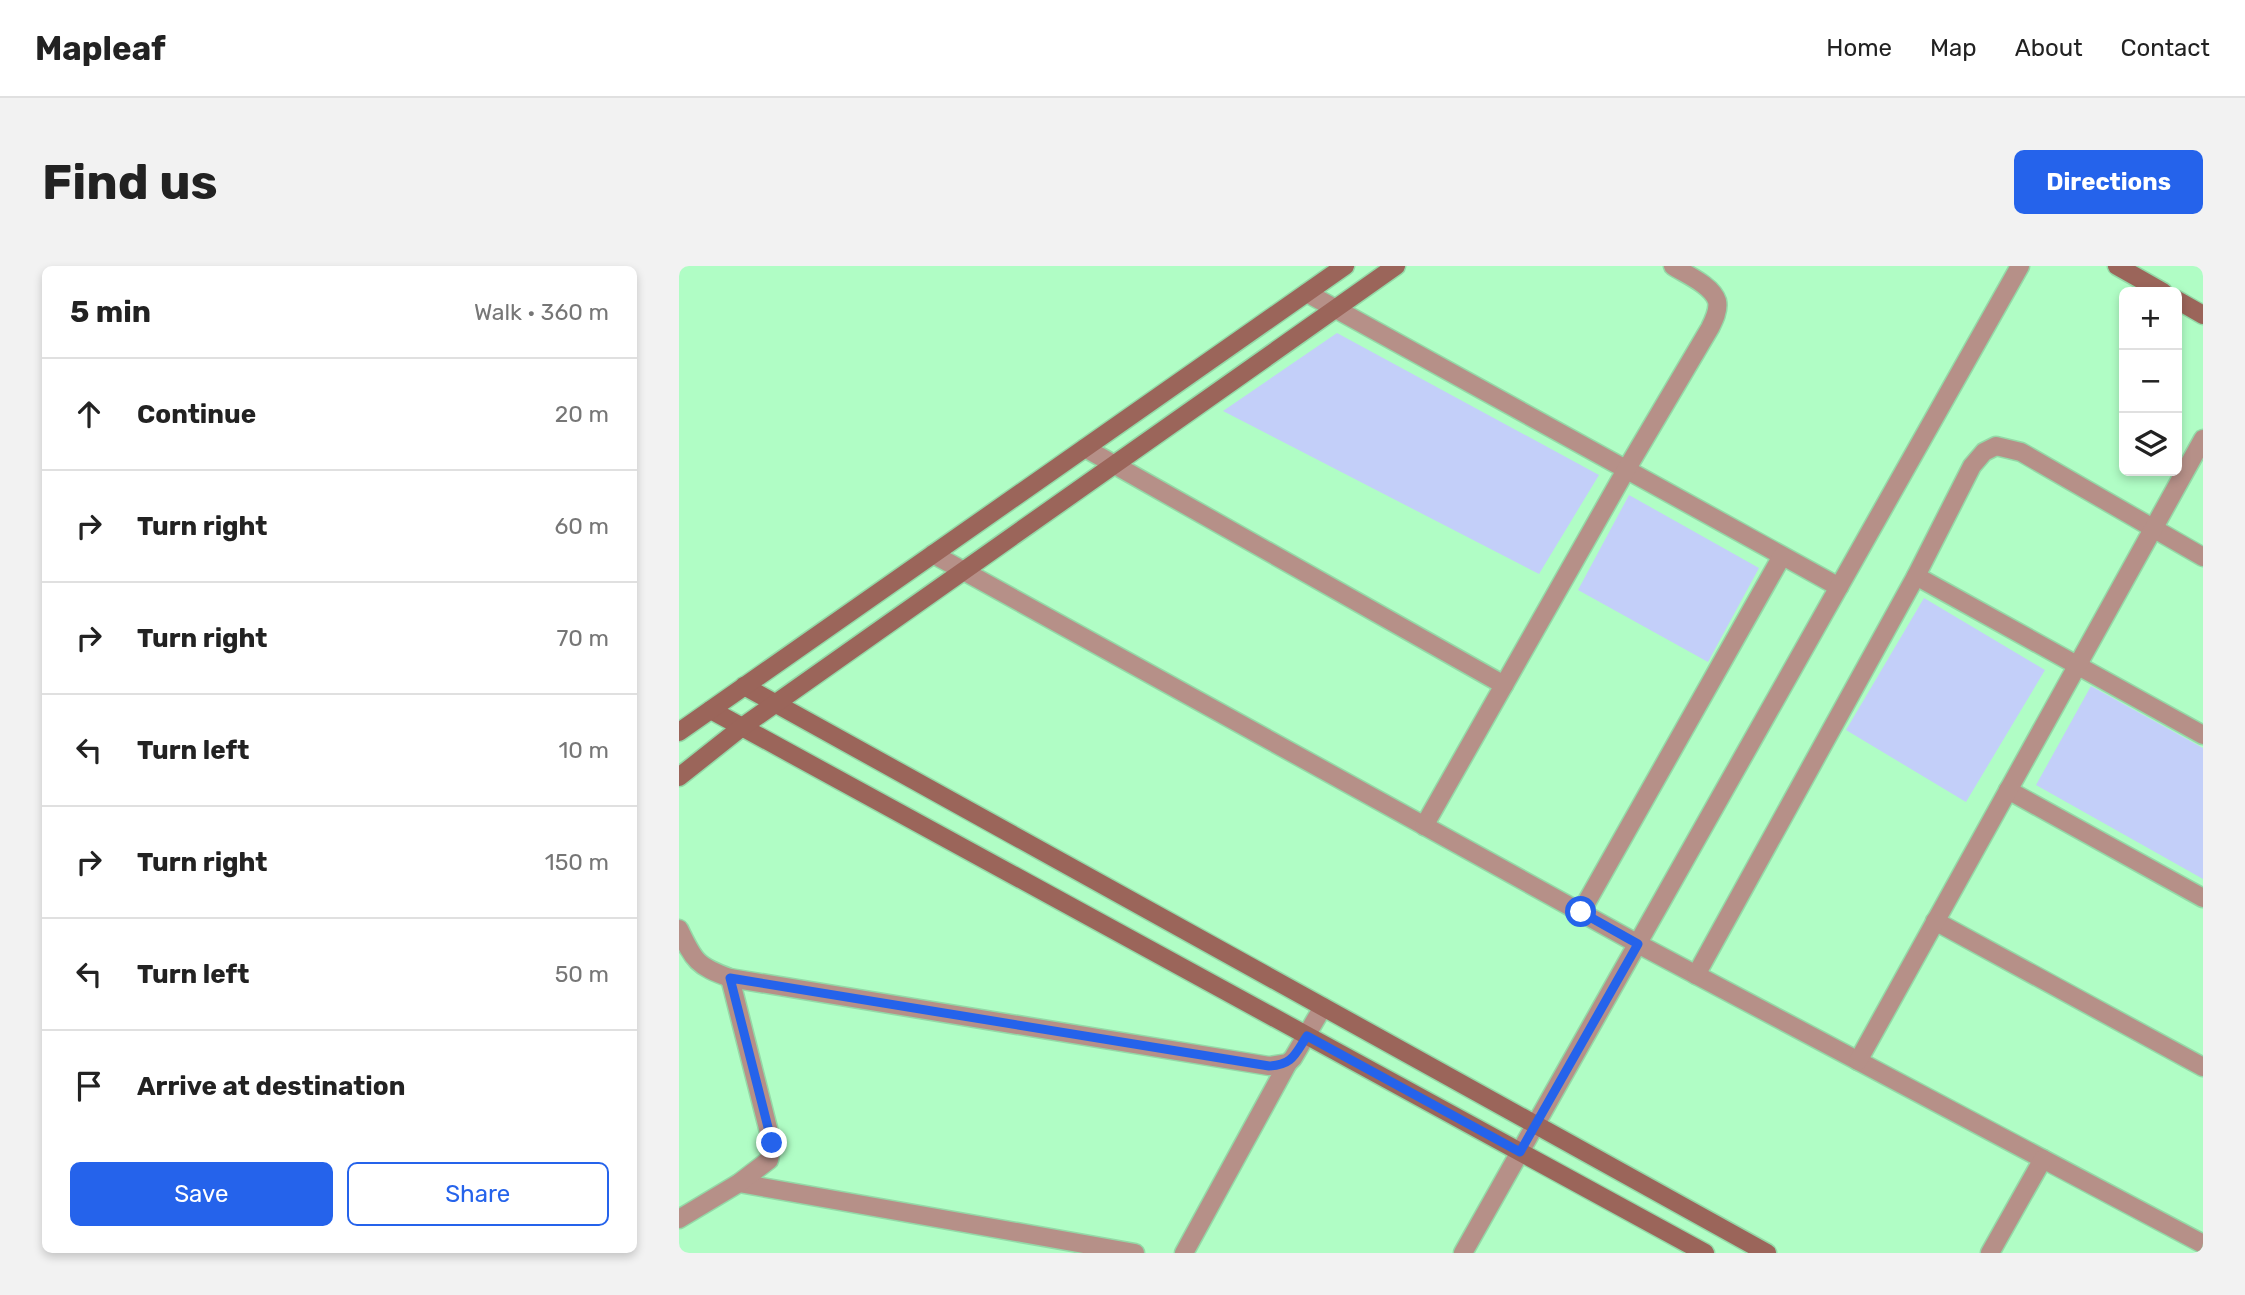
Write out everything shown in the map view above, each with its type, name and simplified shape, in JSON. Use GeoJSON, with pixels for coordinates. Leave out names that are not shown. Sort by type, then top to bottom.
{"type":"FeatureCollection","features":[{"type":"Feature","properties":{"kind":"street"},"geometry":{"type":"LineString","coordinates":[[679,732],[1345,266]]}},
{"type":"Feature","properties":{"kind":"street"},"geometry":{"type":"LineString","coordinates":[[679,777],[741,727],[1396,266]]}},
{"type":"Feature","properties":{"kind":"street"},"geometry":{"type":"LineString","coordinates":[[1424,826],[1626,470],[1710,328],[1717,312],[1717,301],[1712,292],[1673,266]]}},
{"type":"Feature","properties":{"kind":"street"},"geometry":{"type":"LineString","coordinates":[[1463,1253],[2020,266]]}},
{"type":"Feature","properties":{"kind":"street"},"geometry":{"type":"LineString","coordinates":[[2116,266],[2154,287]]}},
{"type":"Feature","properties":{"kind":"street"},"geometry":{"type":"LineString","coordinates":[[1307,293],[1839,587]]}},
{"type":"Feature","properties":{"kind":"street"},"geometry":{"type":"LineString","coordinates":[[2182,303],[2203,315]]}},
{"type":"Feature","properties":{"kind":"street"},"geometry":{"type":"LineString","coordinates":[[1858,1061],[2203,439]]}},
{"type":"Feature","properties":{"kind":"street"},"geometry":{"type":"LineString","coordinates":[[1696,975],[1916,576],[1972,466],[1984,452],[1996,446],[2021,452],[2203,557]]}},
{"type":"Feature","properties":{"kind":"street"},"geometry":{"type":"LineString","coordinates":[[1084,449],[1504,685]]}},
{"type":"Feature","properties":{"kind":"street"},"geometry":{"type":"LineString","coordinates":[[933,554],[1638,944],[2203,1244]]}},
{"type":"Feature","properties":{"kind":"street"},"geometry":{"type":"LineString","coordinates":[[1581,912],[1782,556]]}},
{"type":"Feature","properties":{"kind":"street"},"geometry":{"type":"LineString","coordinates":[[1916,576],[2203,735]]}},
{"type":"Feature","properties":{"kind":"street"},"geometry":{"type":"LineString","coordinates":[[744,686],[1767,1253]]}},
{"type":"Feature","properties":{"kind":"street"},"geometry":{"type":"LineString","coordinates":[[711,710],[1705,1253]]}},
{"type":"Feature","properties":{"kind":"street"},"geometry":{"type":"LineString","coordinates":[[2008,789],[2203,898]]}},
{"type":"Feature","properties":{"kind":"street"},"geometry":{"type":"LineString","coordinates":[[1935,921],[2203,1067]]}},
{"type":"Feature","properties":{"kind":"street"},"geometry":{"type":"LineString","coordinates":[[679,929],[698,963],[705,969],[730,978],[1269,1066],[1288,1063]]}},
{"type":"Feature","properties":{"kind":"street"},"geometry":{"type":"LineString","coordinates":[[679,1219],[739,1183],[769,1160],[772,1143],[730,978]]}},
{"type":"Feature","properties":{"kind":"street"},"geometry":{"type":"LineString","coordinates":[[1184,1253],[1288,1063],[1323,1007]]}},
{"type":"Feature","properties":{"kind":"street"},"geometry":{"type":"LineString","coordinates":[[1990,1253],[2043,1159]]}},
{"type":"Feature","properties":{"kind":"street"},"geometry":{"type":"LineString","coordinates":[[739,1183],[1135,1253]]}},
{"type":"Feature","properties":{"kind":"shaded area"},"geometry":{"type":"Polygon","coordinates":[[[1337,333],[1599,475],[1539,574],[1223,411],[1337,333]]]}},
{"type":"Feature","properties":{"kind":"shaded area"},"geometry":{"type":"Polygon","coordinates":[[[1629,495],[1759,568],[1708,662],[1578,590],[1629,495]]]}},
{"type":"Feature","properties":{"kind":"shaded area"},"geometry":{"type":"Polygon","coordinates":[[[1924,598],[2045,670],[1966,802],[1846,730],[1924,598]]]}},
{"type":"Feature","properties":{"kind":"shaded area"},"geometry":{"type":"Polygon","coordinates":[[[2091,686],[2203,748],[2203,879],[2036,785],[2091,686]]]}},
{"type":"Feature","properties":{"kind":"route"},"geometry":{"type":"LineString","coordinates":[[772,1143],[730,978],[1269,1066],[1288,1063],[1307,1036],[1520,1152],[1638,944],[1581,912]]}}]}
